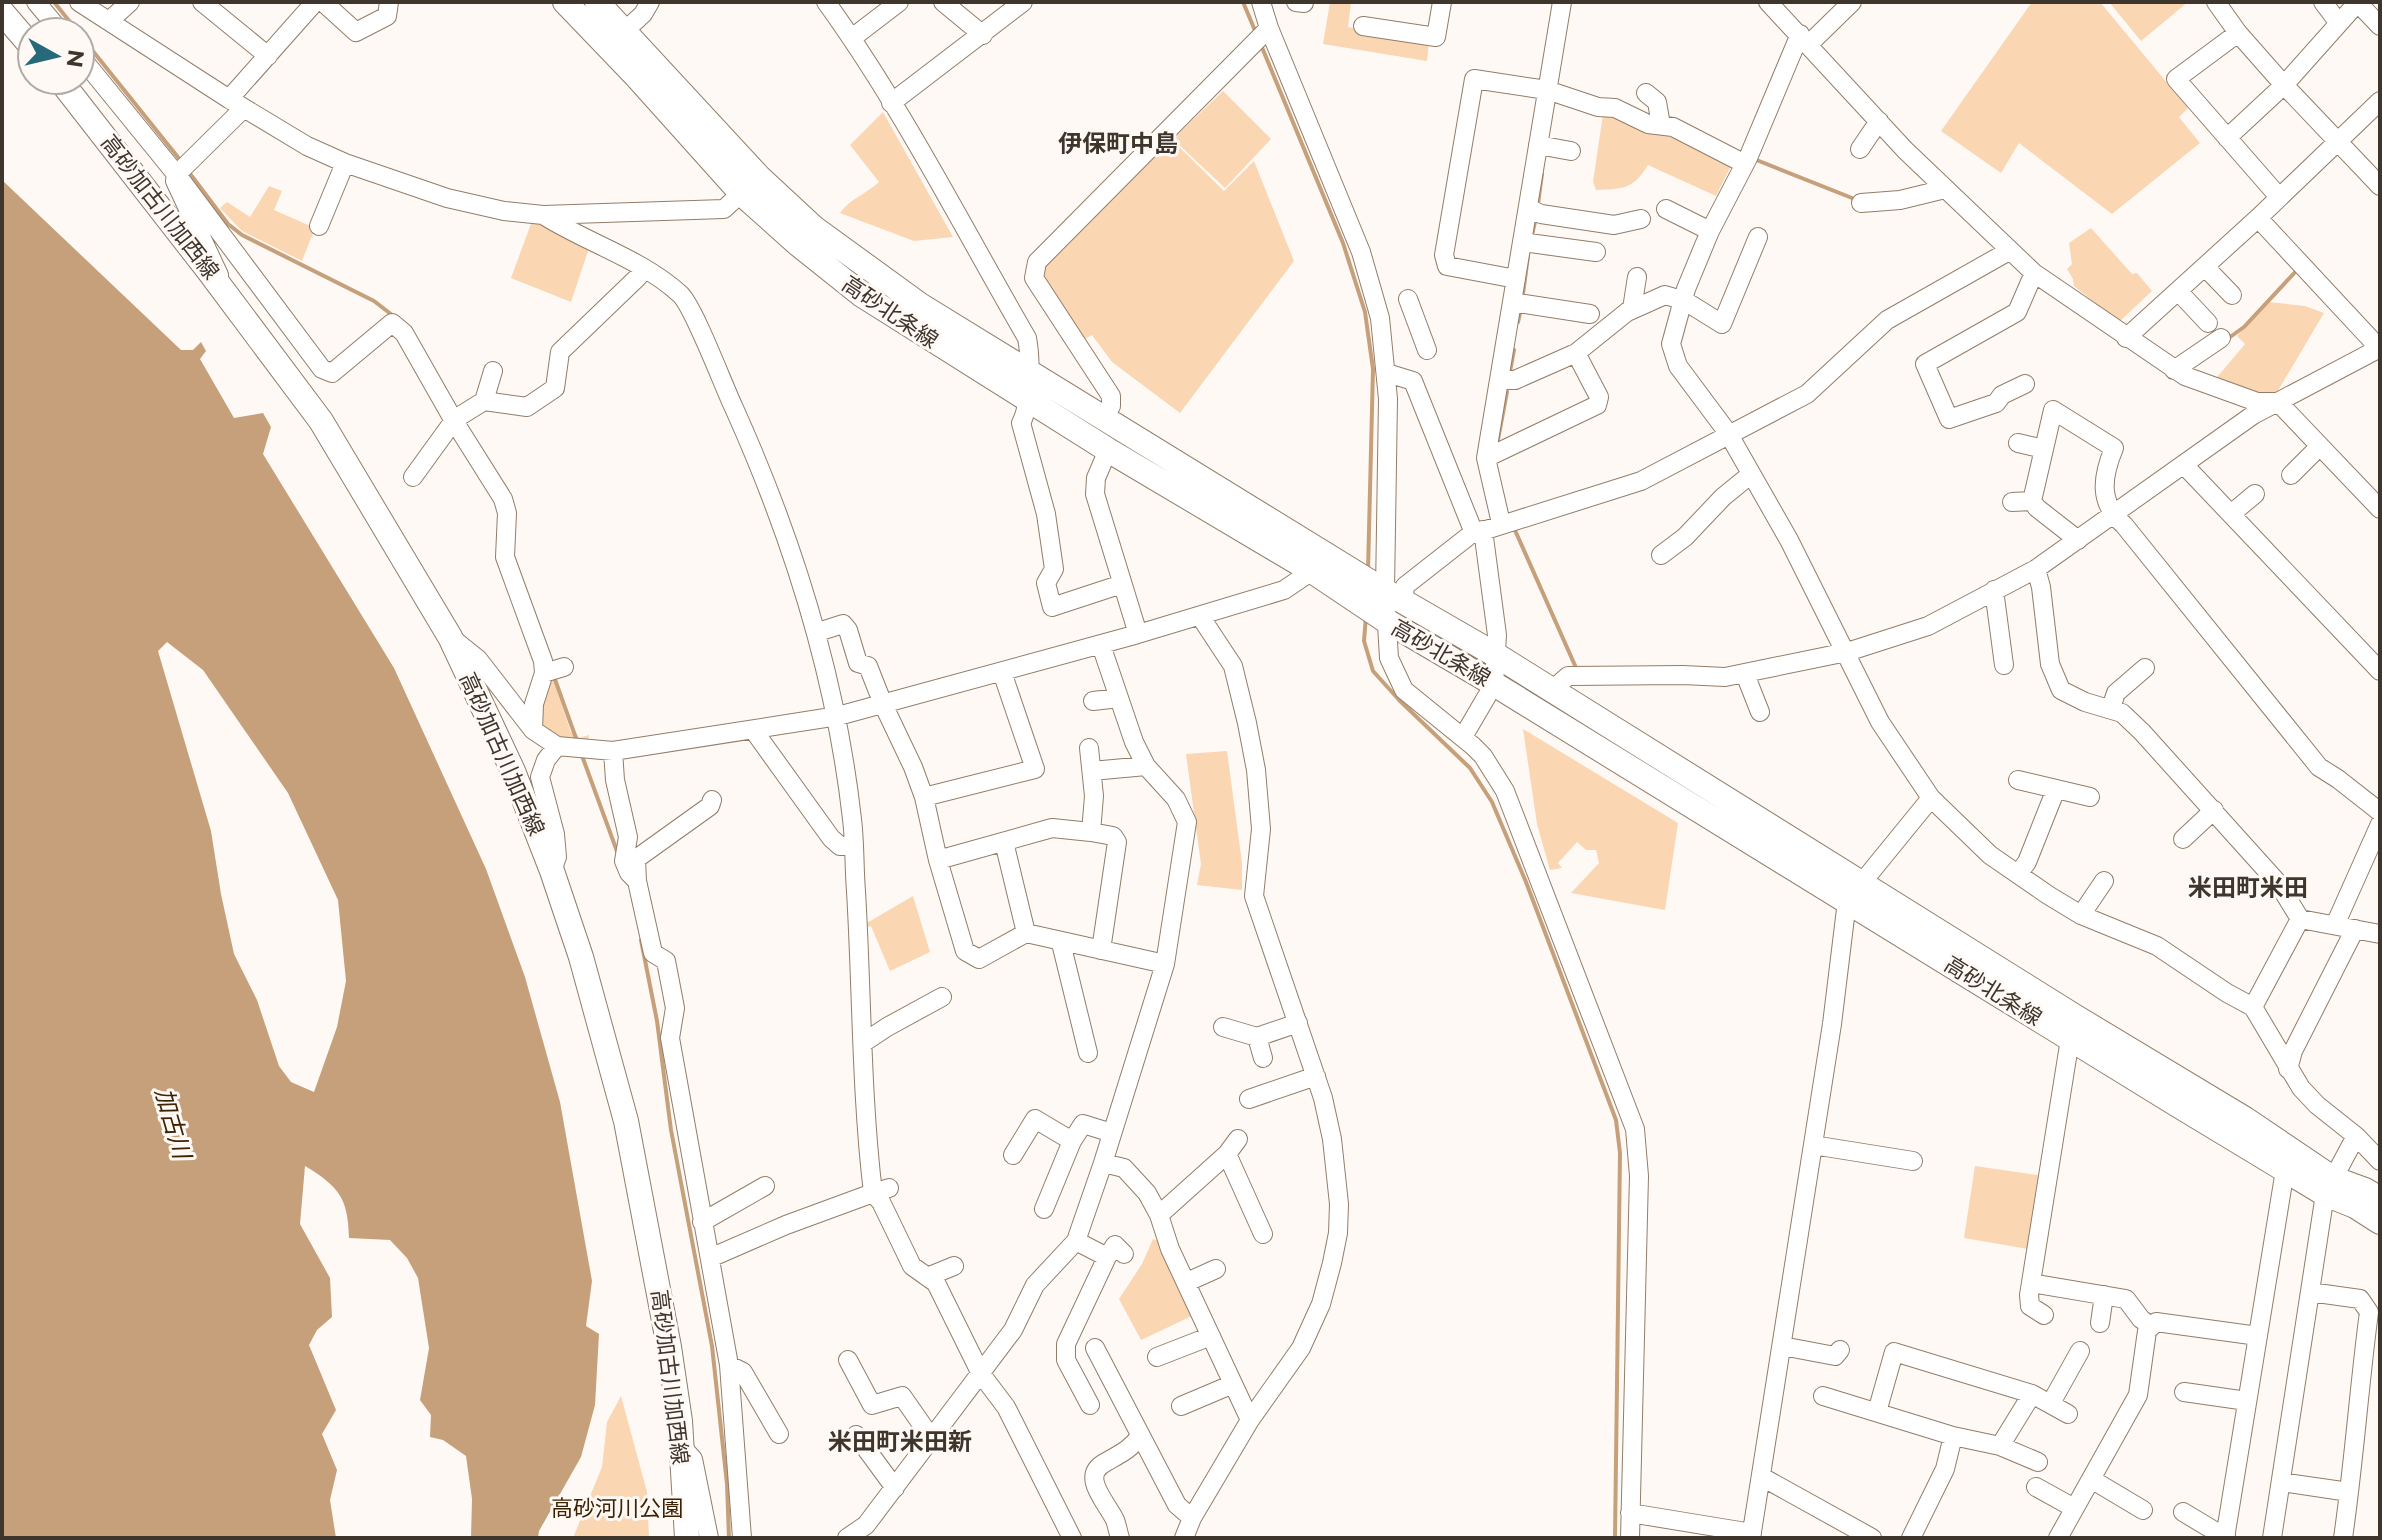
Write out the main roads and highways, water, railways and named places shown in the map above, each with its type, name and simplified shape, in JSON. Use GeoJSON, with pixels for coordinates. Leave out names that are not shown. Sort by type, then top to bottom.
{"type":"FeatureCollection","features":[{"type":"Feature","properties":{"kind":"main road","name":"高砂北条線"},"geometry":{"type":"LineString","coordinates":[[565,2],[615,39],[750,185],[798,244],[862,295],[1108,450],[1318,562],[1394,596],[1496,655],[2070,1039],[2285,1170],[2380,1209]]}},
{"type":"Feature","properties":{"kind":"main road","name":"高砂北条線"},"geometry":{"type":"LineString","coordinates":[[597,2],[615,39]]}},
{"type":"Feature","properties":{"kind":"main road"},"geometry":{"type":"LineString","coordinates":[[2,12],[16,28]]}},
{"type":"Feature","properties":{"kind":"main road","name":"高砂加古川加西線"},"geometry":{"type":"LineString","coordinates":[[72,96],[321,421],[450,637],[513,771],[581,957],[626,1121],[669,1347],[681,1446],[687,1538]]}},
{"type":"Feature","properties":{"kind":"main road","name":"高砂北条線"},"geometry":{"type":"LineString","coordinates":[[750,185],[979,343],[1104,417],[1318,562],[1385,620],[2245,1119],[2355,1206],[2380,1222]]}},
{"type":"Feature","properties":{"kind":"main road"},"geometry":{"type":"LineString","coordinates":[[2329,1186],[2365,1190],[2380,1199]]}},
{"type":"Feature","properties":{"kind":"main road"},"geometry":{"type":"LineString","coordinates":[[2329,1186],[2348,1217],[2380,1238]]}},
{"type":"Feature","properties":{"kind":"water","name":"加古川"},"geometry":{"type":"Polygon","coordinates":[[[2,180],[181,350],[193,350],[201,342],[206,351],[200,359],[234,418],[263,413],[271,427],[263,454],[394,668],[486,869],[525,977],[560,1102],[592,1281],[586,1326],[599,1334],[595,1405],[581,1457],[538,1538],[471,1538],[472,1499],[466,1456],[443,1440],[430,1437],[431,1415],[420,1400],[429,1348],[418,1278],[407,1258],[390,1240],[349,1238],[347,1213],[340,1195],[305,1166],[300,1224],[330,1278],[332,1317],[317,1330],[309,1345],[336,1410],[322,1434],[337,1470],[330,1500],[336,1538],[2,1538],[2,180]],[[167,642],[158,651],[211,831],[234,954],[257,1000],[279,1066],[291,1082],[314,1092],[337,1027],[346,981],[338,900],[288,793],[203,670],[167,642]]]}},
{"type":"Feature","properties":{"kind":"waterway"},"geometry":{"type":"LineString","coordinates":[[54,2],[65,16]]}},
{"type":"Feature","properties":{"kind":"waterway"},"geometry":{"type":"LineString","coordinates":[[1243,2],[1256,33]]}},
{"type":"Feature","properties":{"kind":"waterway"},"geometry":{"type":"LineString","coordinates":[[1261,45],[1343,243],[1365,312],[1373,369],[1368,571]]}},
{"type":"Feature","properties":{"kind":"waterway"},"geometry":{"type":"LineString","coordinates":[[96,55],[181,161]]}},
{"type":"Feature","properties":{"kind":"waterway"},"geometry":{"type":"LineString","coordinates":[[1754,159],[1852,198]]}},
{"type":"Feature","properties":{"kind":"waterway"},"geometry":{"type":"LineString","coordinates":[[188,171],[228,224],[242,235],[374,301],[396,318]]}},
{"type":"Feature","properties":{"kind":"waterway"},"geometry":{"type":"LineString","coordinates":[[1538,204],[1542,174]]}},
{"type":"Feature","properties":{"kind":"waterway"},"geometry":{"type":"LineString","coordinates":[[1531,240],[1536,217]]}},
{"type":"Feature","properties":{"kind":"waterway"},"geometry":{"type":"LineString","coordinates":[[1523,294],[1528,256]]}},
{"type":"Feature","properties":{"kind":"waterway"},"geometry":{"type":"LineString","coordinates":[[2226,340],[2244,327],[2298,269]]}},
{"type":"Feature","properties":{"kind":"waterway"},"geometry":{"type":"LineString","coordinates":[[1518,322],[1520,313]]}},
{"type":"Feature","properties":{"kind":"waterway"},"geometry":{"type":"LineString","coordinates":[[1510,372],[1514,350]]}},
{"type":"Feature","properties":{"kind":"waterway"},"geometry":{"type":"LineString","coordinates":[[1497,445],[1507,392]]}},
{"type":"Feature","properties":{"kind":"waterway"},"geometry":{"type":"LineString","coordinates":[[1514,528],[1577,670]]}},
{"type":"Feature","properties":{"kind":"waterway"},"geometry":{"type":"LineString","coordinates":[[1366,616],[1364,641],[1373,671],[1470,768],[1492,802],[1526,882],[1616,1120],[1620,1153],[1615,1538]]}},
{"type":"Feature","properties":{"kind":"waterway"},"geometry":{"type":"LineString","coordinates":[[553,674],[577,741]]}},
{"type":"Feature","properties":{"kind":"waterway"},"geometry":{"type":"LineString","coordinates":[[581,753],[618,854]]}},
{"type":"Feature","properties":{"kind":"waterway"},"geometry":{"type":"LineString","coordinates":[[641,940],[657,1021],[671,1130],[712,1346],[727,1484],[729,1538]]}},
{"type":"Feature","properties":{"kind":"district","name":"伊保町中島"},"geometry":{"type":"Point","coordinates":[1118,143]}},
{"type":"Feature","properties":{"kind":"district","name":"米田町米田"},"geometry":{"type":"Point","coordinates":[2248,887]}},
{"type":"Feature","properties":{"kind":"district","name":"米田町米田新"},"geometry":{"type":"Point","coordinates":[900,1441]}},
{"type":"Feature","properties":{"kind":"park label","name":"高砂河川公園"},"geometry":{"type":"Point","coordinates":[617,1508]}}]}
